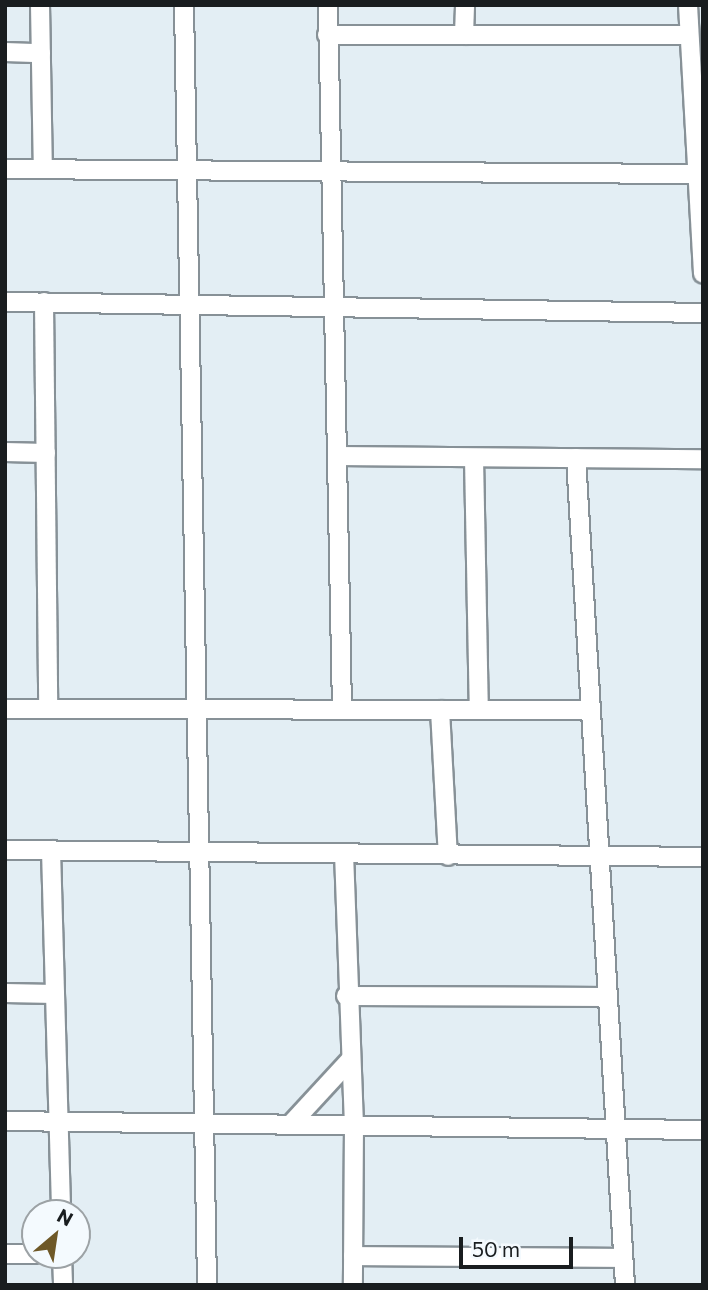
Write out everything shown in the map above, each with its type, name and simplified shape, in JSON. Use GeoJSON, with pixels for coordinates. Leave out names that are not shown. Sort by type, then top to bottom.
{"type":"FeatureCollection","features":[{"type":"Feature","properties":{"kind":"street"},"geometry":{"type":"LineString","coordinates":[[40,5],[43,169]]}},
{"type":"Feature","properties":{"kind":"street"},"geometry":{"type":"LineString","coordinates":[[184,5],[194,709],[206,1123],[207,1285]]}},
{"type":"Feature","properties":{"kind":"street"},"geometry":{"type":"LineString","coordinates":[[328,5],[342,709]]}},
{"type":"Feature","properties":{"kind":"street"},"geometry":{"type":"LineString","coordinates":[[464,35],[465,5]]}},
{"type":"Feature","properties":{"kind":"street"},"geometry":{"type":"LineString","coordinates":[[688,5],[687,35],[695,79],[695,174],[703,274]]}},
{"type":"Feature","properties":{"kind":"street"},"geometry":{"type":"LineString","coordinates":[[327,35],[687,35]]}},
{"type":"Feature","properties":{"kind":"street"},"geometry":{"type":"LineString","coordinates":[[5,52],[41,53]]}},
{"type":"Feature","properties":{"kind":"street"},"geometry":{"type":"LineString","coordinates":[[5,169],[695,174]]}},
{"type":"Feature","properties":{"kind":"street"},"geometry":{"type":"LineString","coordinates":[[5,302],[703,313]]}},
{"type":"Feature","properties":{"kind":"street"},"geometry":{"type":"LineString","coordinates":[[44,302],[48,709]]}},
{"type":"Feature","properties":{"kind":"street"},"geometry":{"type":"LineString","coordinates":[[5,452],[46,453]]}},
{"type":"Feature","properties":{"kind":"street"},"geometry":{"type":"LineString","coordinates":[[337,456],[703,459]]}},
{"type":"Feature","properties":{"kind":"street"},"geometry":{"type":"LineString","coordinates":[[474,458],[479,710]]}},
{"type":"Feature","properties":{"kind":"street"},"geometry":{"type":"LineString","coordinates":[[576,458],[612,1129],[625,1285]]}},
{"type":"Feature","properties":{"kind":"street"},"geometry":{"type":"LineString","coordinates":[[5,709],[590,710]]}},
{"type":"Feature","properties":{"kind":"street"},"geometry":{"type":"LineString","coordinates":[[440,709],[448,856]]}},
{"type":"Feature","properties":{"kind":"street"},"geometry":{"type":"LineString","coordinates":[[5,850],[703,857]]}},
{"type":"Feature","properties":{"kind":"street"},"geometry":{"type":"LineString","coordinates":[[51,850],[61,1199]]}},
{"type":"Feature","properties":{"kind":"street"},"geometry":{"type":"LineString","coordinates":[[344,853],[346,996],[354,1125],[353,1285]]}},
{"type":"Feature","properties":{"kind":"street"},"geometry":{"type":"LineString","coordinates":[[5,993],[55,994]]}},
{"type":"Feature","properties":{"kind":"street"},"geometry":{"type":"LineString","coordinates":[[346,996],[605,997]]}},
{"type":"Feature","properties":{"kind":"street"},"geometry":{"type":"LineString","coordinates":[[292,1124],[350,1060]]}},
{"type":"Feature","properties":{"kind":"street"},"geometry":{"type":"LineString","coordinates":[[5,1121],[703,1130]]}},
{"type":"Feature","properties":{"kind":"street"},"geometry":{"type":"LineString","coordinates":[[353,1256],[622,1258]]}}]}
